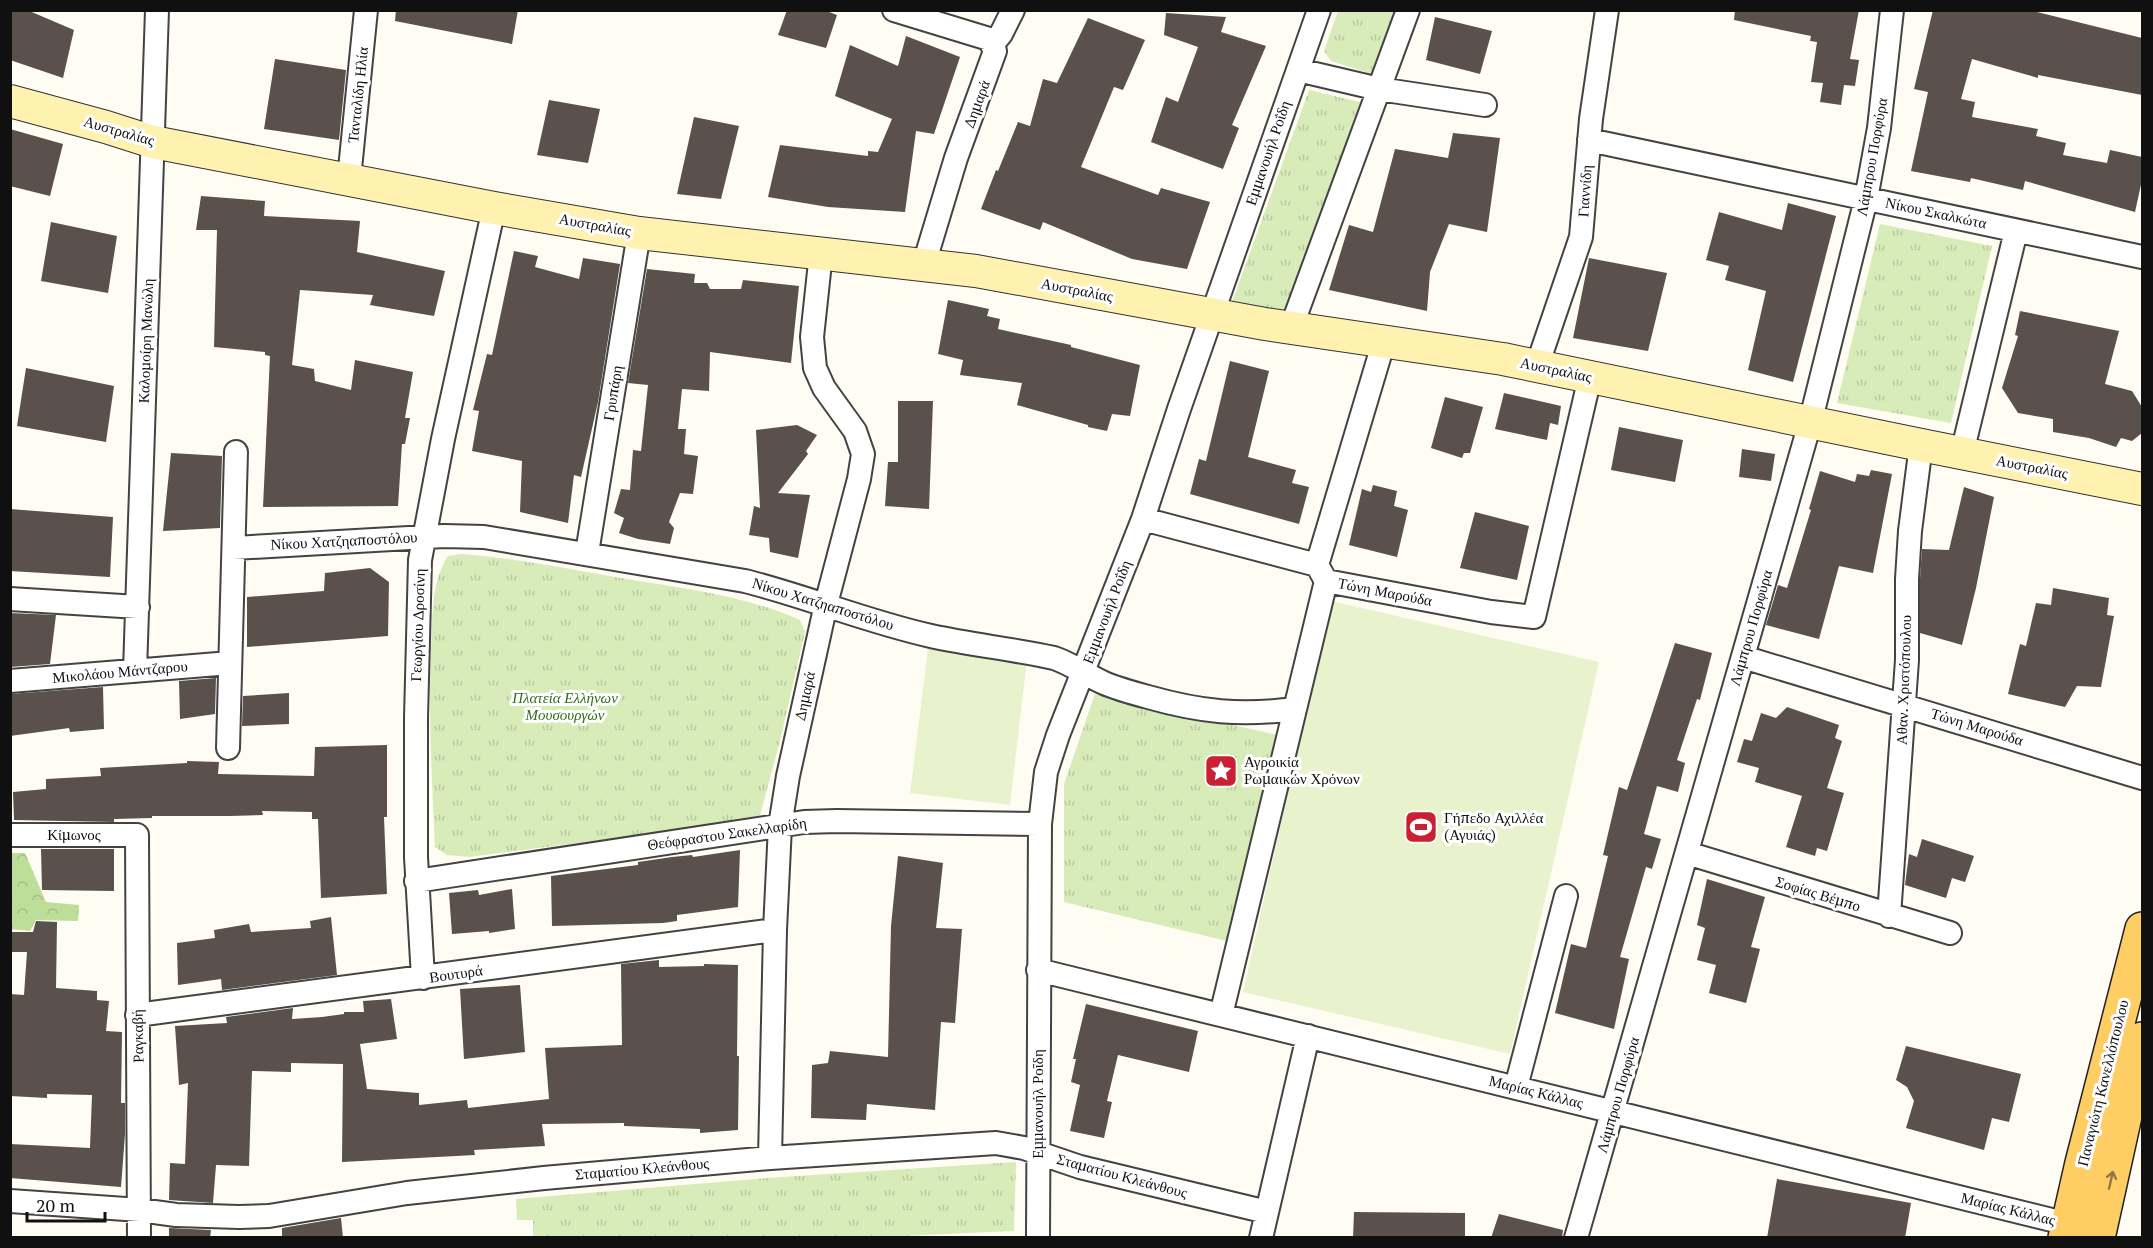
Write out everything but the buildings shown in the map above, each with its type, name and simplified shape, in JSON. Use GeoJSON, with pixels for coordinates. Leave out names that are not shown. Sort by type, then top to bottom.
{"type":"FeatureCollection","features":[{"type":"Feature","properties":{"kind":"main road","name":"Αυστραλίας"},"geometry":{"type":"LineString","coordinates":[[10,101],[153,142],[494,208],[639,232],[924,264],[1017,278],[1291,328],[1436,348],[1537,366],[2142,489]]}},
{"type":"Feature","properties":{"kind":"main road","name":"Παναγιώτη Κανελλόπουλου"},"geometry":{"type":"LineString","coordinates":[[2067,1231],[2142,928]]}},
{"type":"Feature","properties":{"kind":"main road","name":"Παναγιώτη Κανελλόπουλου"},"geometry":{"type":"LineString","coordinates":[[2098,1238],[2137,1086],[2142,1039]]}},
{"type":"Feature","properties":{"kind":"street","name":"Καλομοίρη Μανώλη"},"geometry":{"type":"LineString","coordinates":[[135,671],[157,10]]}},
{"type":"Feature","properties":{"kind":"street","name":"Τανταλίδη Ηλία"},"geometry":{"type":"LineString","coordinates":[[349,179],[366,10]]}},
{"type":"Feature","properties":{"kind":"street"},"geometry":{"type":"LineString","coordinates":[[894,10],[978,35],[993,44],[1001,34],[1013,10]]}},
{"type":"Feature","properties":{"kind":"street","name":"Εμμανουήλ Ροΐδη"},"geometry":{"type":"LineString","coordinates":[[1038,1238],[1040,825],[1046,772],[1058,735],[1143,519],[1319,10]]}},
{"type":"Feature","properties":{"kind":"street"},"geometry":{"type":"LineString","coordinates":[[1291,328],[1408,10]]}},
{"type":"Feature","properties":{"kind":"street","name":"Γιαννίδη"},"geometry":{"type":"LineString","coordinates":[[1537,366],[1581,237],[1589,140],[1607,10]]}},
{"type":"Feature","properties":{"kind":"street","name":"Λάμπρου Πορφύρα"},"geometry":{"type":"LineString","coordinates":[[1576,1238],[1810,423],[1866,199],[1879,128],[1892,10]]}},
{"type":"Feature","properties":{"kind":"street","name":"Δημαρά"},"geometry":{"type":"LineString","coordinates":[[924,264],[956,158],[995,51],[993,44]]}},
{"type":"Feature","properties":{"kind":"street"},"geometry":{"type":"LineString","coordinates":[[1298,70],[1379,89],[1485,105]]}},
{"type":"Feature","properties":{"kind":"street","name":"Νίκου Σκαλκώτα"},"geometry":{"type":"LineString","coordinates":[[1589,140],[2142,257]]}},
{"type":"Feature","properties":{"kind":"street","name":"Γεωργίου Δροσίνη"},"geometry":{"type":"LineString","coordinates":[[423,978],[416,881],[418,586],[423,537],[442,439],[494,208]]}},
{"type":"Feature","properties":{"kind":"street"},"geometry":{"type":"LineString","coordinates":[[1962,453],[2016,231]]}},
{"type":"Feature","properties":{"kind":"street","name":"Γρυπάρη"},"geometry":{"type":"LineString","coordinates":[[587,553],[639,232]]}},
{"type":"Feature","properties":{"kind":"street","name":"Δημαρά"},"geometry":{"type":"LineString","coordinates":[[770,1158],[775,930],[780,826],[788,776],[826,604],[859,479],[863,454],[855,430],[824,388],[814,368],[812,337],[821,253]]}},
{"type":"Feature","properties":{"kind":"street"},"geometry":{"type":"LineString","coordinates":[[1221,1015],[1295,709],[1321,573],[1384,341]]}},
{"type":"Feature","properties":{"kind":"street","name":"Τώνη Μαρούδα"},"geometry":{"type":"LineString","coordinates":[[1143,519],[1321,573],[1491,612],[1533,617],[1590,377]]}},
{"type":"Feature","properties":{"kind":"street","name":"Αθαν. Χριστόπουλου"},"geometry":{"type":"LineString","coordinates":[[1889,916],[1905,705],[1907,569],[1921,445]]}},
{"type":"Feature","properties":{"kind":"street"},"geometry":{"type":"LineString","coordinates":[[228,748],[236,452]]}},
{"type":"Feature","properties":{"kind":"street","name":"Νίκου Χατζηαποστόλου"},"geometry":{"type":"LineString","coordinates":[[234,548],[423,537],[484,537],[745,580],[877,622],[932,636],[1054,658],[1118,688],[1201,710],[1249,714],[1295,709]]}},
{"type":"Feature","properties":{"kind":"street"},"geometry":{"type":"LineString","coordinates":[[10,599],[138,606]]}},
{"type":"Feature","properties":{"kind":"street","name":"Τώνη Μαρούδα"},"geometry":{"type":"LineString","coordinates":[[1743,657],[2142,778]]}},
{"type":"Feature","properties":{"kind":"street","name":"Μικολάου Μάντζαρου"},"geometry":{"type":"LineString","coordinates":[[10,681],[230,663]]}},
{"type":"Feature","properties":{"kind":"street","name":"Θεόφραστου Σακελλαρίδη"},"geometry":{"type":"LineString","coordinates":[[416,881],[780,826],[837,821],[1040,825]]}},
{"type":"Feature","properties":{"kind":"street","name":"Κίμωνος"},"geometry":{"type":"LineString","coordinates":[[10,835],[137,835]]}},
{"type":"Feature","properties":{"kind":"street","name":"Ραγκαβή"},"geometry":{"type":"LineString","coordinates":[[137,835],[139,1238]]}},
{"type":"Feature","properties":{"kind":"street","name":"Σοφίας Βέμπο"},"geometry":{"type":"LineString","coordinates":[[1687,853],[1950,933]]}},
{"type":"Feature","properties":{"kind":"street"},"geometry":{"type":"LineString","coordinates":[[1516,1087],[1566,896]]}},
{"type":"Feature","properties":{"kind":"street","name":"Βουτυρά"},"geometry":{"type":"LineString","coordinates":[[137,1015],[775,930]]}},
{"type":"Feature","properties":{"kind":"street","name":"Μαρίας Κάλλας"},"geometry":{"type":"LineString","coordinates":[[1038,970],[1614,1111],[2067,1231]]}},
{"type":"Feature","properties":{"kind":"street"},"geometry":{"type":"LineString","coordinates":[[1261,1238],[1308,1036]]}},
{"type":"Feature","properties":{"kind":"street","name":"Σταματίου Κλεάνθους"},"geometry":{"type":"LineString","coordinates":[[10,1201],[211,1217],[269,1216],[426,1191],[544,1178],[770,1158],[968,1144],[1012,1145],[1080,1167],[1267,1212]]}},
{"type":"Feature","properties":{"kind":"green space"},"geometry":{"type":"Polygon","coordinates":[[[1338,11],[1395,11],[1372,74],[1331,61],[1324,51],[1338,11]]]}},
{"type":"Feature","properties":{"kind":"green space"},"geometry":{"type":"Polygon","coordinates":[[[1309,90],[1360,102],[1286,311],[1232,302],[1309,90]]]}},
{"type":"Feature","properties":{"kind":"green space"},"geometry":{"type":"Polygon","coordinates":[[[1880,224],[1992,246],[1951,423],[1837,403],[1880,224]]]}},
{"type":"Feature","properties":{"kind":"green space","name":"Πλατεία Ελλήνων Μουσουργών"},"geometry":{"type":"Polygon","coordinates":[[[461,554],[521,561],[712,593],[757,604],[800,620],[805,632],[759,819],[469,857],[447,855],[435,847],[430,698],[435,589],[448,556],[461,554]]]}},
{"type":"Feature","properties":{"kind":"green space","name":"Γήπεδο Αχιλλέα (Αγυιάς)"},"geometry":{"type":"Polygon","coordinates":[[[1331,601],[1599,662],[1510,1054],[1243,992],[1331,601]]]}},
{"type":"Feature","properties":{"kind":"green space"},"geometry":{"type":"Polygon","coordinates":[[[928,648],[1027,660],[1010,805],[910,793],[928,648]]]}},
{"type":"Feature","properties":{"kind":"green space"},"geometry":{"type":"Polygon","coordinates":[[[1095,694],[1278,735],[1227,941],[1064,902],[1064,784],[1095,694]]]}},
{"type":"Feature","properties":{"kind":"green space"},"geometry":{"type":"Polygon","coordinates":[[[11,853],[25,853],[46,902],[79,905],[78,921],[36,920],[30,931],[11,929],[11,853]]]}},
{"type":"Feature","properties":{"kind":"green space"},"geometry":{"type":"Polygon","coordinates":[[[1016,1162],[1014,1231],[858,1238],[533,1238],[533,1220],[517,1220],[516,1199],[766,1178],[1016,1162]]]}},
{"type":"Feature","properties":{"kind":"place","name":"Αγροικία Ρωμαικών Χρόνων"},"geometry":{"type":"Point","coordinates":[1221,771]}},
{"type":"Feature","properties":{"kind":"place","name":"Γήπεδο Αχιλλέα (Αγυιάς)"},"geometry":{"type":"Point","coordinates":[1421,827]}}]}
